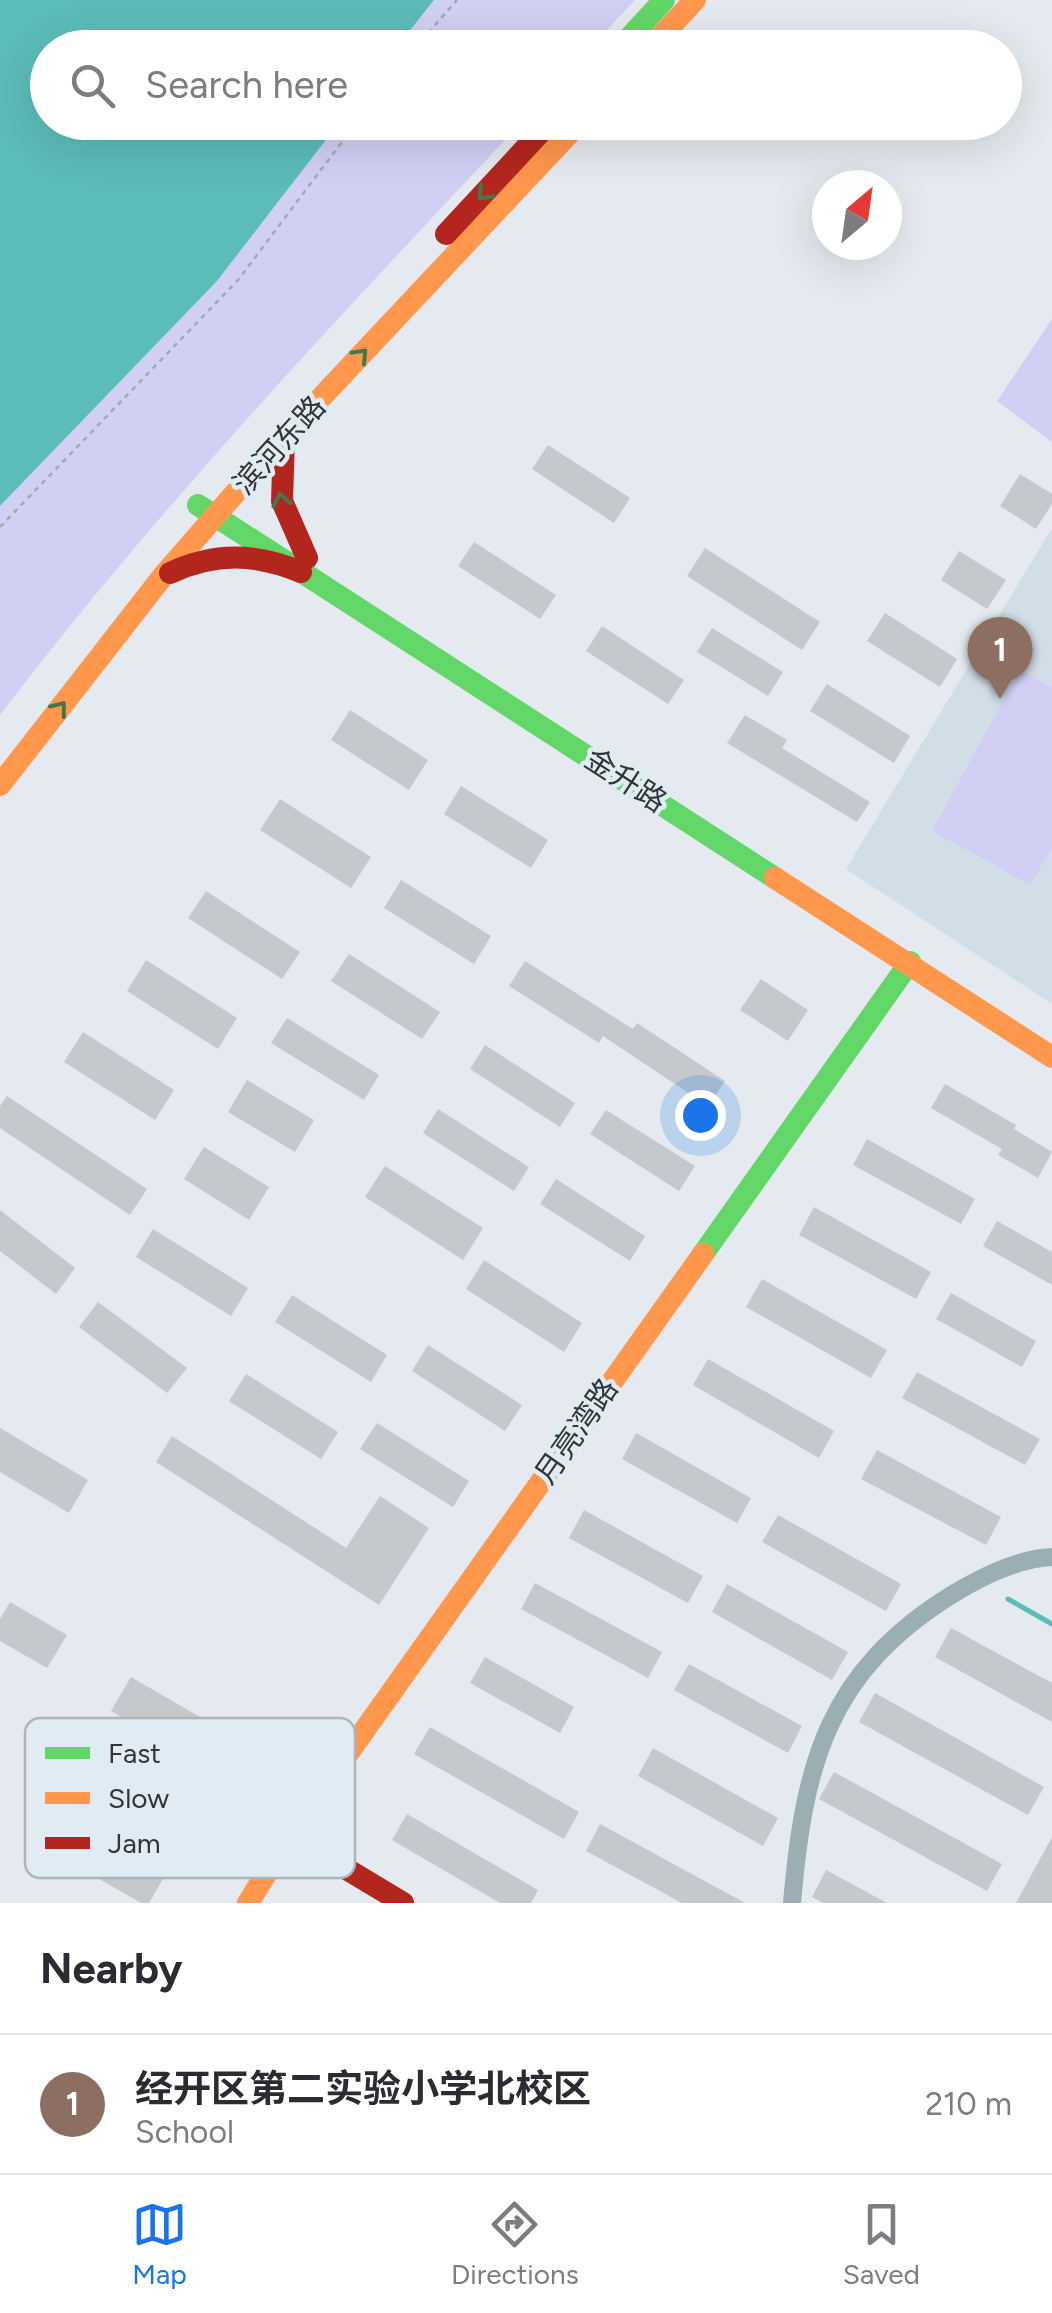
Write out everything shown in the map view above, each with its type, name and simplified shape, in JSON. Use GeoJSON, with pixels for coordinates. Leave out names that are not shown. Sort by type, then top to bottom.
{"type":"FeatureCollection","features":[{"type":"Feature","properties":{"kind":"main road"},"geometry":{"type":"LineString","coordinates":[[636,30],[664,0]]}},
{"type":"Feature","properties":{"kind":"main road"},"geometry":{"type":"LineString","coordinates":[[667,30],[695,0]]}},
{"type":"Feature","properties":{"kind":"main road","name":"滨河东路"},"geometry":{"type":"LineString","coordinates":[[0,751],[534,140]]}},
{"type":"Feature","properties":{"kind":"main road","name":"滨河东路"},"geometry":{"type":"LineString","coordinates":[[0,785],[163,576],[213,503],[284,437],[563,140]]}},
{"type":"Feature","properties":{"kind":"main road"},"geometry":{"type":"LineString","coordinates":[[163,576],[184,565],[231,555],[304,565],[283,513],[278,488],[284,437]]}},
{"type":"Feature","properties":{"kind":"main road","name":"金升路"},"geometry":{"type":"LineString","coordinates":[[213,503],[1052,1057]]}},
{"type":"Feature","properties":{"kind":"main road","name":"金升路"},"geometry":{"type":"LineString","coordinates":[[304,565],[1052,1038]]}},
{"type":"Feature","properties":{"kind":"main road","name":"月亮湾路"},"geometry":{"type":"LineString","coordinates":[[355,1743],[910,962]]}},
{"type":"Feature","properties":{"kind":"main road"},"geometry":{"type":"LineString","coordinates":[[355,1874],[403,1903]]}},
{"type":"Feature","properties":{"kind":"main road","name":"月亮湾路"},"geometry":{"type":"LineString","coordinates":[[248,1903],[263,1878]]}},
{"type":"Feature","properties":{"kind":"street"},"geometry":{"type":"LineString","coordinates":[[792,1903],[799,1820],[810,1770],[830,1719],[863,1672],[918,1616],[977,1580],[1033,1558],[1052,1556]]}},
{"type":"Feature","properties":{"kind":"path"},"geometry":{"type":"LineString","coordinates":[[431,30],[457,0]]}},
{"type":"Feature","properties":{"kind":"path"},"geometry":{"type":"LineString","coordinates":[[0,527],[238,279],[343,140]]}},
{"type":"Feature","properties":{"kind":"shaded area"},"geometry":{"type":"Polygon","coordinates":[[[0,0],[434,0],[410,30],[30,30],[30,140],[326,140],[217,281],[0,506],[0,0]]]}},
{"type":"Feature","properties":{"kind":"shaded area"},"geometry":{"type":"Polygon","coordinates":[[[434,0],[635,0],[607,30],[411,30],[434,0]]]}},
{"type":"Feature","properties":{"kind":"shaded area"},"geometry":{"type":"Polygon","coordinates":[[[326,140],[505,140],[188,486],[0,715],[0,506],[217,281],[326,140]]]}},
{"type":"Feature","properties":{"kind":"shaded area"},"geometry":{"type":"Polygon","coordinates":[[[1052,319],[1052,442],[997,401],[1052,319]]]}},
{"type":"Feature","properties":{"kind":"shaded area"},"geometry":{"type":"Polygon","coordinates":[[[1052,528],[1052,1004],[846,869],[1052,528]]]}},
{"type":"Feature","properties":{"kind":"shaded area"},"geometry":{"type":"Polygon","coordinates":[[[1020,670],[1052,687],[1052,847],[1031,885],[932,831],[1020,670]]]}},
{"type":"Feature","properties":{"kind":"building"},"geometry":{"type":"Polygon","coordinates":[[[548,445],[630,498],[614,523],[532,469],[548,445]]]}},
{"type":"Feature","properties":{"kind":"building"},"geometry":{"type":"Polygon","coordinates":[[[1020,474],[1052,494],[1052,504],[1036,529],[1000,506],[1020,474]]]}},
{"type":"Feature","properties":{"kind":"building"},"geometry":{"type":"Polygon","coordinates":[[[474,542],[556,595],[540,619],[458,566],[474,542]]]}},
{"type":"Feature","properties":{"kind":"building"},"geometry":{"type":"Polygon","coordinates":[[[705,548],[820,622],[802,650],[687,576],[705,548]]]}},
{"type":"Feature","properties":{"kind":"building"},"geometry":{"type":"Polygon","coordinates":[[[959,551],[1006,580],[987,609],[941,580],[959,551]]]}},
{"type":"Feature","properties":{"kind":"building"},"geometry":{"type":"Polygon","coordinates":[[[885,613],[957,659],[940,687],[867,641],[885,613]]]}},
{"type":"Feature","properties":{"kind":"building"},"geometry":{"type":"Polygon","coordinates":[[[602,626],[684,680],[668,704],[586,651],[602,626]]]}},
{"type":"Feature","properties":{"kind":"building"},"geometry":{"type":"Polygon","coordinates":[[[712,628],[783,672],[768,696],[697,652],[712,628]]]}},
{"type":"Feature","properties":{"kind":"building"},"geometry":{"type":"Polygon","coordinates":[[[827,684],[910,736],[894,763],[810,711],[827,684]]]}},
{"type":"Feature","properties":{"kind":"building"},"geometry":{"type":"Polygon","coordinates":[[[350,710],[428,760],[409,790],[331,740],[350,710]]]}},
{"type":"Feature","properties":{"kind":"building"},"geometry":{"type":"Polygon","coordinates":[[[745,715],[787,740],[782,748],[870,802],[857,822],[727,743],[745,715]]]}},
{"type":"Feature","properties":{"kind":"building"},"geometry":{"type":"Polygon","coordinates":[[[461,786],[548,840],[531,868],[444,814],[461,786]]]}},
{"type":"Feature","properties":{"kind":"building"},"geometry":{"type":"Polygon","coordinates":[[[280,799],[371,857],[351,888],[260,830],[280,799]]]}},
{"type":"Feature","properties":{"kind":"building"},"geometry":{"type":"Polygon","coordinates":[[[401,880],[491,936],[474,964],[384,908],[401,880]]]}},
{"type":"Feature","properties":{"kind":"building"},"geometry":{"type":"Polygon","coordinates":[[[206,891],[300,952],[282,979],[188,918],[206,891]]]}},
{"type":"Feature","properties":{"kind":"building"},"geometry":{"type":"Polygon","coordinates":[[[349,954],[440,1012],[422,1039],[331,981],[349,954]]]}},
{"type":"Feature","properties":{"kind":"building"},"geometry":{"type":"Polygon","coordinates":[[[146,960],[237,1018],[218,1049],[127,991],[146,960]]]}},
{"type":"Feature","properties":{"kind":"building"},"geometry":{"type":"Polygon","coordinates":[[[525,961],[633,1029],[637,1023],[725,1081],[708,1106],[603,1036],[599,1043],[509,986],[525,961]]]}},
{"type":"Feature","properties":{"kind":"building"},"geometry":{"type":"Polygon","coordinates":[[[761,979],[808,1010],[788,1041],[740,1010],[761,979]]]}},
{"type":"Feature","properties":{"kind":"building"},"geometry":{"type":"Polygon","coordinates":[[[287,1018],[379,1075],[364,1100],[271,1043],[287,1018]]]}},
{"type":"Feature","properties":{"kind":"building"},"geometry":{"type":"Polygon","coordinates":[[[83,1032],[174,1090],[155,1120],[64,1062],[83,1032]]]}},
{"type":"Feature","properties":{"kind":"building"},"geometry":{"type":"Polygon","coordinates":[[[485,1045],[575,1103],[560,1127],[470,1069],[485,1045]]]}},
{"type":"Feature","properties":{"kind":"building"},"geometry":{"type":"Polygon","coordinates":[[[247,1080],[314,1120],[295,1152],[228,1112],[247,1080]]]}},
{"type":"Feature","properties":{"kind":"building"},"geometry":{"type":"Polygon","coordinates":[[[945,1084],[1016,1125],[1014,1129],[1052,1152],[1038,1178],[998,1155],[1002,1149],[931,1108],[945,1084]]]}},
{"type":"Feature","properties":{"kind":"building"},"geometry":{"type":"Polygon","coordinates":[[[7,1096],[147,1189],[130,1215],[0,1128],[0,1106],[7,1096]]]}},
{"type":"Feature","properties":{"kind":"building"},"geometry":{"type":"Polygon","coordinates":[[[438,1109],[529,1167],[514,1191],[423,1133],[438,1109]]]}},
{"type":"Feature","properties":{"kind":"building"},"geometry":{"type":"Polygon","coordinates":[[[606,1110],[695,1166],[679,1191],[590,1134],[606,1110]]]}},
{"type":"Feature","properties":{"kind":"building"},"geometry":{"type":"Polygon","coordinates":[[[867,1139],[975,1199],[961,1224],[853,1165],[867,1139]]]}},
{"type":"Feature","properties":{"kind":"building"},"geometry":{"type":"Polygon","coordinates":[[[204,1147],[269,1187],[249,1220],[184,1179],[204,1147]]]}},
{"type":"Feature","properties":{"kind":"building"},"geometry":{"type":"Polygon","coordinates":[[[385,1166],[483,1228],[463,1260],[365,1197],[385,1166]]]}},
{"type":"Feature","properties":{"kind":"building"},"geometry":{"type":"Polygon","coordinates":[[[556,1179],[645,1236],[630,1261],[540,1204],[556,1179]]]}},
{"type":"Feature","properties":{"kind":"building"},"geometry":{"type":"Polygon","coordinates":[[[814,1207],[931,1272],[916,1299],[799,1235],[814,1207]]]}},
{"type":"Feature","properties":{"kind":"building"},"geometry":{"type":"Polygon","coordinates":[[[0,1210],[75,1268],[56,1294],[0,1251],[0,1210]]]}},
{"type":"Feature","properties":{"kind":"building"},"geometry":{"type":"Polygon","coordinates":[[[997,1221],[1052,1252],[1052,1285],[983,1246],[997,1221]]]}},
{"type":"Feature","properties":{"kind":"building"},"geometry":{"type":"Polygon","coordinates":[[[153,1229],[248,1288],[231,1316],[136,1257],[153,1229]]]}},
{"type":"Feature","properties":{"kind":"building"},"geometry":{"type":"Polygon","coordinates":[[[484,1260],[582,1323],[564,1352],[466,1289],[484,1260]]]}},
{"type":"Feature","properties":{"kind":"building"},"geometry":{"type":"Polygon","coordinates":[[[762,1279],[887,1350],[871,1378],[746,1307],[762,1279]]]}},
{"type":"Feature","properties":{"kind":"building"},"geometry":{"type":"Polygon","coordinates":[[[951,1293],[1036,1341],[1022,1367],[936,1319],[951,1293]]]}},
{"type":"Feature","properties":{"kind":"building"},"geometry":{"type":"Polygon","coordinates":[[[292,1295],[387,1355],[371,1382],[275,1322],[292,1295]]]}},
{"type":"Feature","properties":{"kind":"building"},"geometry":{"type":"Polygon","coordinates":[[[98,1302],[187,1368],[167,1393],[79,1327],[98,1302]]]}},
{"type":"Feature","properties":{"kind":"building"},"geometry":{"type":"Polygon","coordinates":[[[428,1345],[522,1405],[505,1431],[412,1371],[428,1345]]]}},
{"type":"Feature","properties":{"kind":"building"},"geometry":{"type":"Polygon","coordinates":[[[708,1359],[834,1431],[819,1458],[693,1385],[708,1359]]]}},
{"type":"Feature","properties":{"kind":"building"},"geometry":{"type":"Polygon","coordinates":[[[917,1372],[1040,1439],[1025,1465],[902,1398],[917,1372]]]}},
{"type":"Feature","properties":{"kind":"building"},"geometry":{"type":"Polygon","coordinates":[[[246,1374],[338,1432],[321,1459],[229,1401],[246,1374]]]}},
{"type":"Feature","properties":{"kind":"building"},"geometry":{"type":"Polygon","coordinates":[[[377,1423],[469,1481],[453,1507],[360,1449],[377,1423]]]}},
{"type":"Feature","properties":{"kind":"building"},"geometry":{"type":"Polygon","coordinates":[[[0,1428],[88,1480],[69,1513],[0,1472],[0,1428]]]}},
{"type":"Feature","properties":{"kind":"building"},"geometry":{"type":"Polygon","coordinates":[[[636,1433],[751,1498],[737,1523],[622,1459],[636,1433]]]}},
{"type":"Feature","properties":{"kind":"building"},"geometry":{"type":"Polygon","coordinates":[[[172,1436],[346,1548],[380,1496],[429,1528],[379,1605],[156,1462],[172,1436]]]}},
{"type":"Feature","properties":{"kind":"building"},"geometry":{"type":"Polygon","coordinates":[[[877,1450],[1001,1517],[986,1545],[861,1479],[877,1450]]]}},
{"type":"Feature","properties":{"kind":"building"},"geometry":{"type":"Polygon","coordinates":[[[584,1510],[703,1576],[688,1603],[569,1538],[584,1510]]]}},
{"type":"Feature","properties":{"kind":"building"},"geometry":{"type":"Polygon","coordinates":[[[778,1515],[901,1584],[886,1611],[762,1542],[778,1515]]]}},
{"type":"Feature","properties":{"kind":"building"},"geometry":{"type":"Polygon","coordinates":[[[535,1583],[662,1652],[648,1678],[521,1609],[535,1583]]]}},
{"type":"Feature","properties":{"kind":"building"},"geometry":{"type":"Polygon","coordinates":[[[727,1584],[848,1652],[832,1680],[712,1612],[727,1584]]]}},
{"type":"Feature","properties":{"kind":"building"},"geometry":{"type":"Polygon","coordinates":[[[10,1602],[67,1635],[47,1668],[0,1641],[0,1619],[10,1602]]]}},
{"type":"Feature","properties":{"kind":"building"},"geometry":{"type":"Polygon","coordinates":[[[951,1628],[1052,1683],[1052,1722],[935,1657],[951,1628]]]}},
{"type":"Feature","properties":{"kind":"building"},"geometry":{"type":"Polygon","coordinates":[[[485,1657],[574,1707],[560,1733],[470,1683],[485,1657]]]}},
{"type":"Feature","properties":{"kind":"building"},"geometry":{"type":"Polygon","coordinates":[[[689,1664],[802,1726],[788,1753],[674,1690],[689,1664]]]}},
{"type":"Feature","properties":{"kind":"building"},"geometry":{"type":"Polygon","coordinates":[[[131,1677],[202,1718],[123,1718],[111,1711],[131,1677]]]}},
{"type":"Feature","properties":{"kind":"building"},"geometry":{"type":"Polygon","coordinates":[[[875,1693],[1044,1787],[1028,1815],[859,1722],[875,1693]]]}},
{"type":"Feature","properties":{"kind":"building"},"geometry":{"type":"Polygon","coordinates":[[[430,1727],[579,1812],[564,1839],[414,1754],[430,1727]]]}},
{"type":"Feature","properties":{"kind":"building"},"geometry":{"type":"Polygon","coordinates":[[[653,1748],[778,1818],[763,1846],[638,1776],[653,1748]]]}},
{"type":"Feature","properties":{"kind":"building"},"geometry":{"type":"Polygon","coordinates":[[[834,1772],[1002,1864],[987,1891],[819,1799],[834,1772]]]}},
{"type":"Feature","properties":{"kind":"building"},"geometry":{"type":"Polygon","coordinates":[[[407,1814],[538,1890],[531,1903],[500,1903],[392,1840],[407,1814]]]}},
{"type":"Feature","properties":{"kind":"building"},"geometry":{"type":"Polygon","coordinates":[[[600,1824],[745,1903],[682,1903],[586,1851],[600,1824]]]}},
{"type":"Feature","properties":{"kind":"building"},"geometry":{"type":"Polygon","coordinates":[[[1052,1837],[1052,1903],[1016,1903],[1052,1837]]]}},
{"type":"Feature","properties":{"kind":"building"},"geometry":{"type":"Polygon","coordinates":[[[826,1870],[887,1903],[823,1903],[812,1897],[826,1870]]]}},
{"type":"Feature","properties":{"kind":"building"},"geometry":{"type":"Polygon","coordinates":[[[98,1878],[164,1878],[149,1903],[141,1903],[98,1878]]]}},
{"type":"Feature","properties":{"kind":"waterway"},"geometry":{"type":"LineString","coordinates":[[1008,1599],[1052,1624]]}},
{"type":"Feature","properties":{"kind":"traffic: fast"},"geometry":{"type":"LineString","coordinates":[[636,30],[664,0]]}},
{"type":"Feature","properties":{"kind":"traffic: fast"},"geometry":{"type":"LineString","coordinates":[[198,505],[775,878]]}},
{"type":"Feature","properties":{"kind":"traffic: fast"},"geometry":{"type":"LineString","coordinates":[[703,1254],[910,962]]}},
{"type":"Feature","properties":{"kind":"traffic: slow"},"geometry":{"type":"LineString","coordinates":[[667,30],[695,0]]}},
{"type":"Feature","properties":{"kind":"traffic: slow"},"geometry":{"type":"LineString","coordinates":[[0,785],[163,576],[284,437],[563,140]]}},
{"type":"Feature","properties":{"kind":"traffic: slow"},"geometry":{"type":"LineString","coordinates":[[775,878],[1052,1057]]}},
{"type":"Feature","properties":{"kind":"traffic: slow"},"geometry":{"type":"LineString","coordinates":[[355,1744],[703,1254]]}},
{"type":"Feature","properties":{"kind":"traffic: slow"},"geometry":{"type":"LineString","coordinates":[[248,1903],[263,1878]]}},
{"type":"Feature","properties":{"kind":"traffic: jam"},"geometry":{"type":"LineString","coordinates":[[446,234],[533,140]]}},
{"type":"Feature","properties":{"kind":"traffic: jam"},"geometry":{"type":"LineString","coordinates":[[284,438],[282,501],[307,558]]}},
{"type":"Feature","properties":{"kind":"traffic: jam"},"geometry":{"type":"LineString","coordinates":[[170,573],[219,558],[251,558],[301,572]]}},
{"type":"Feature","properties":{"kind":"traffic: jam"},"geometry":{"type":"LineString","coordinates":[[355,1874],[403,1903]]}},
{"type":"Feature","properties":{"kind":"place","name":"经开区第二实验小学北校区"},"geometry":{"type":"Point","coordinates":[1000,699]}}]}
